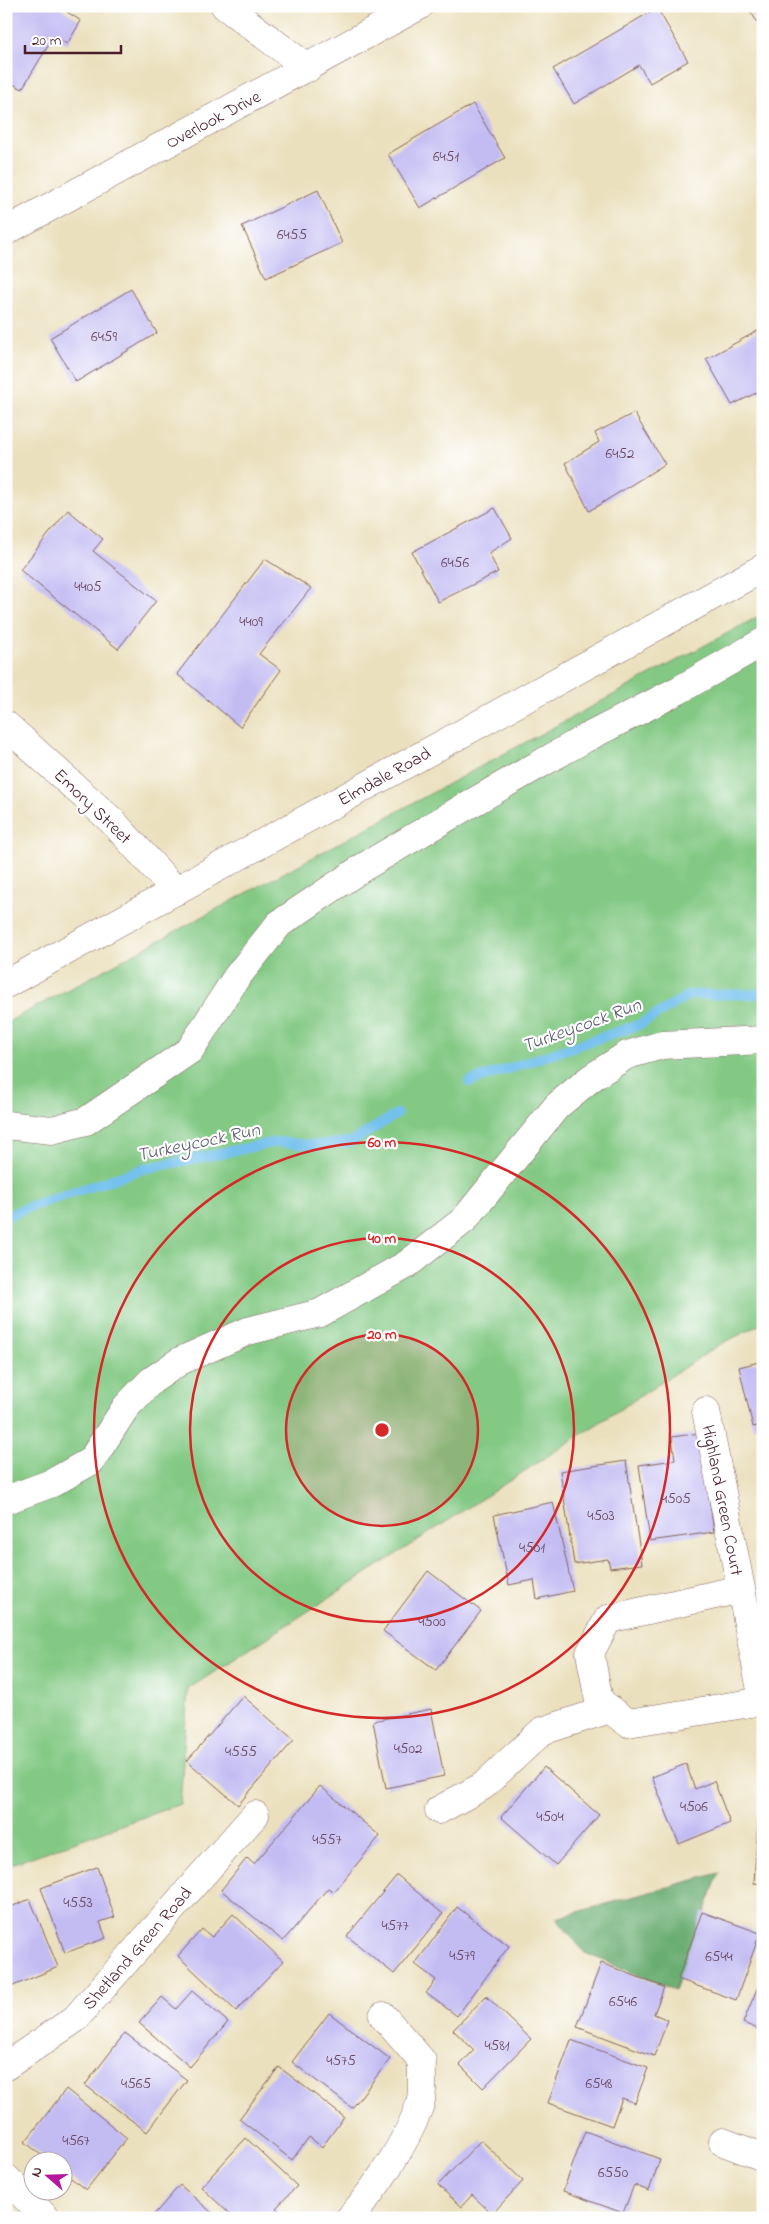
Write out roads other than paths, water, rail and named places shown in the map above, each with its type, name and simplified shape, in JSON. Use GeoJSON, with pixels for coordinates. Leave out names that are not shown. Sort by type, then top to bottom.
{"type":"FeatureCollection","features":[{"type":"Feature","properties":{"kind":"street"},"geometry":{"type":"LineString","coordinates":[[226,6],[308,68]]}},
{"type":"Feature","properties":{"kind":"street","name":"Overlook Drive"},"geometry":{"type":"LineString","coordinates":[[6,231],[419,6]]}},
{"type":"Feature","properties":{"kind":"street","name":"Elmdale Road"},"geometry":{"type":"LineString","coordinates":[[6,984],[763,568]]}},
{"type":"Feature","properties":{"kind":"street"},"geometry":{"type":"LineString","coordinates":[[6,1125],[52,1130],[86,1121],[190,1050],[236,978],[279,924],[362,868],[463,808],[584,739],[688,686],[763,642]]}},
{"type":"Feature","properties":{"kind":"street","name":"Emory Street"},"geometry":{"type":"LineString","coordinates":[[6,725],[112,821],[176,890]]}},
{"type":"Feature","properties":{"kind":"street"},"geometry":{"type":"LineString","coordinates":[[6,1500],[52,1483],[91,1461],[126,1407],[152,1381],[180,1360],[248,1331],[320,1313],[406,1265],[464,1220],[557,1106],[591,1078],[627,1056],[662,1045],[763,1040]]}},
{"type":"Feature","properties":{"kind":"street","name":"Highland Green Court"},"geometry":{"type":"LineString","coordinates":[[706,1411],[741,1589],[763,1701],[628,1723],[599,1701],[590,1653],[608,1619],[741,1589]]}},
{"type":"Feature","properties":{"kind":"street"},"geometry":{"type":"LineString","coordinates":[[439,1810],[483,1786],[542,1730],[610,1709]]}},
{"type":"Feature","properties":{"kind":"street","name":"Shetland Green Road"},"geometry":{"type":"LineString","coordinates":[[6,2066],[74,2019],[255,1815]]}},
{"type":"Feature","properties":{"kind":"street"},"geometry":{"type":"LineString","coordinates":[[350,2218],[366,2200],[397,2152],[420,2106],[422,2062],[383,2016]]}},
{"type":"Feature","properties":{"kind":"street"},"geometry":{"type":"LineString","coordinates":[[723,2142],[763,2157]]}},
{"type":"Feature","properties":{"kind":"street"},"geometry":{"type":"LineString","coordinates":[[6,2178],[46,2218]]}},
{"type":"Feature","properties":{"kind":"waterway","name":"Turkeycock Run"},"geometry":{"type":"LineString","coordinates":[[469,1082],[641,1024],[689,995],[763,994]]}},
{"type":"Feature","properties":{"kind":"waterway","name":"Turkeycock Run"},"geometry":{"type":"LineString","coordinates":[[6,1217],[23,1209],[143,1169],[277,1142],[315,1145],[351,1142],[397,1114]]}}]}
